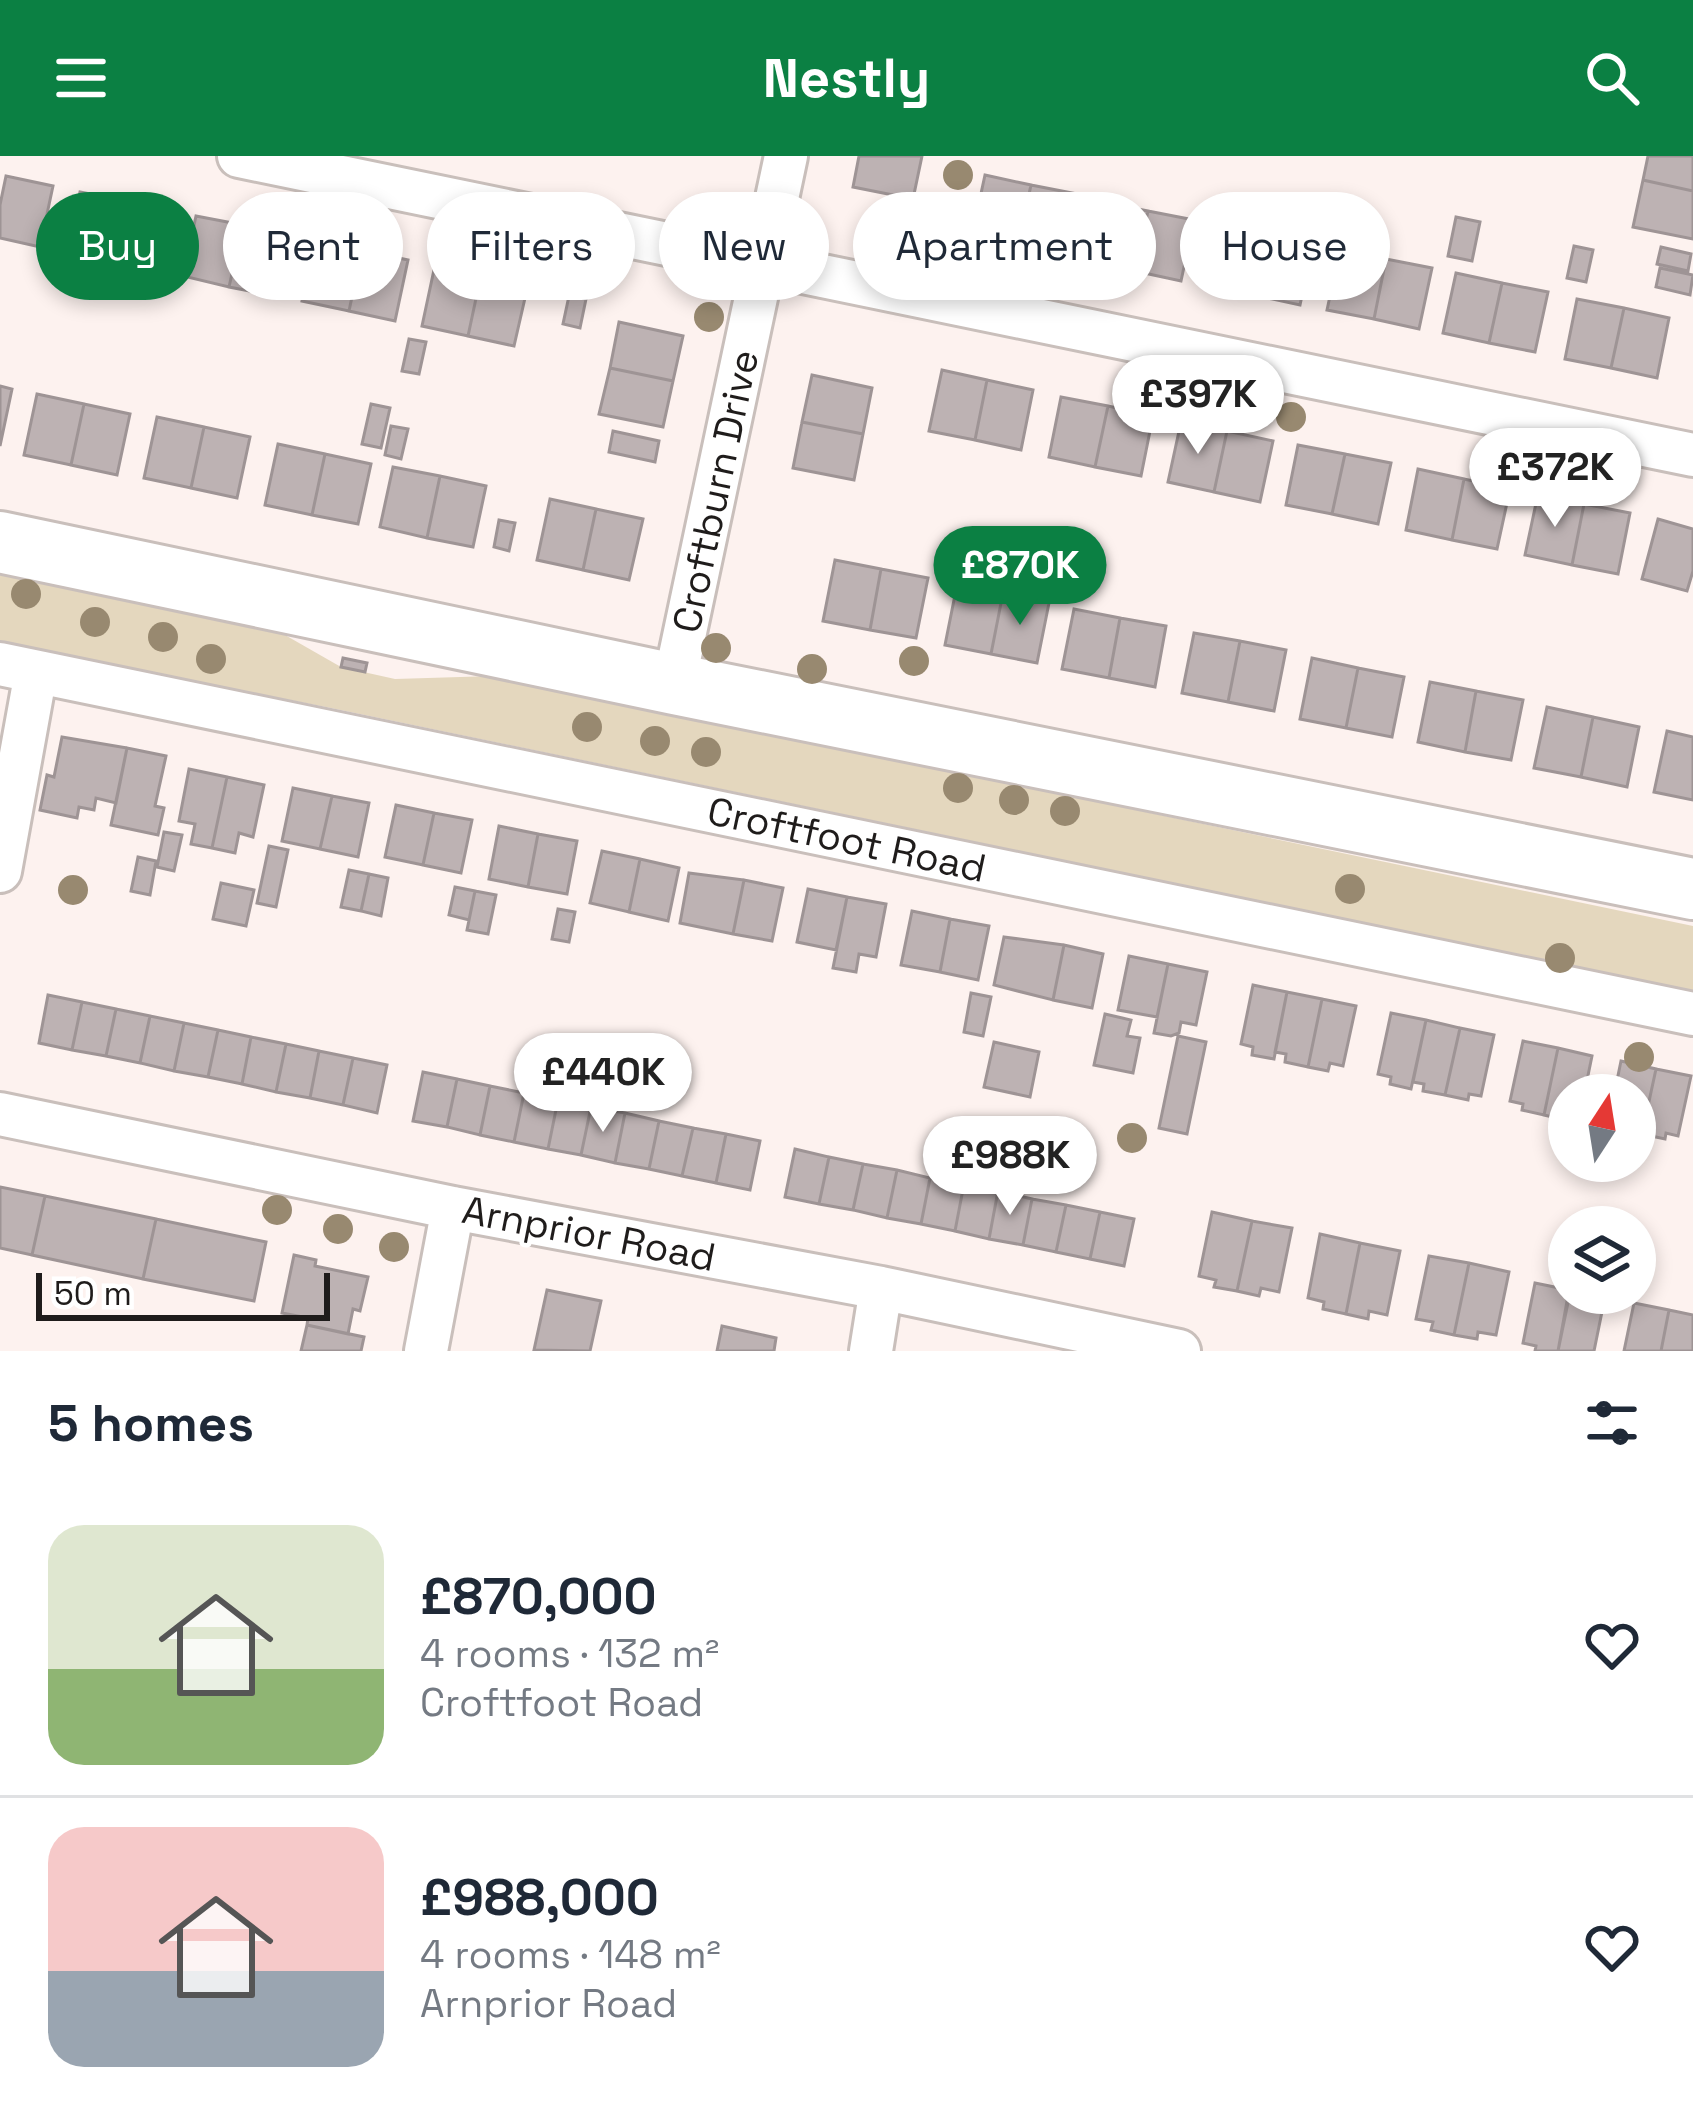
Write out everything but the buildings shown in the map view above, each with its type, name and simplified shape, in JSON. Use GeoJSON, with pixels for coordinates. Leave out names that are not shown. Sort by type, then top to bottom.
{"type":"FeatureCollection","features":[{"type":"Feature","properties":{"kind":"street"},"geometry":{"type":"LineString","coordinates":[[239,156],[659,243]]}},
{"type":"Feature","properties":{"kind":"street","name":"Croftburn Drive"},"geometry":{"type":"LineString","coordinates":[[778,192],[786,156]]}},
{"type":"Feature","properties":{"kind":"street"},"geometry":{"type":"LineString","coordinates":[[829,278],[1693,454]]}},
{"type":"Feature","properties":{"kind":"street","name":"Croftburn Drive"},"geometry":{"type":"LineString","coordinates":[[674,684],[756,300]]}},
{"type":"Feature","properties":{"kind":"street"},"geometry":{"type":"LineString","coordinates":[[0,542],[674,684],[1693,889]]}},
{"type":"Feature","properties":{"kind":"street"},"geometry":{"type":"LineString","coordinates":[[0,871],[18,668]]}},
{"type":"Feature","properties":{"kind":"street","name":"Croftfoot Road"},"geometry":{"type":"LineString","coordinates":[[18,668],[1693,1014]]}},
{"type":"Feature","properties":{"kind":"street","name":"Arnprior Road"},"geometry":{"type":"LineString","coordinates":[[0,1114],[1179,1351]]}},
{"type":"Feature","properties":{"kind":"street"},"geometry":{"type":"LineString","coordinates":[[426,1351],[453,1208]]}},
{"type":"Feature","properties":{"kind":"street"},"geometry":{"type":"LineString","coordinates":[[871,1351],[881,1288]]}},
{"type":"Feature","properties":{"kind":"shaded area"},"geometry":{"type":"Polygon","coordinates":[[[0,575],[285,635],[341,667],[395,679],[493,676],[1693,926],[1693,991],[331,708],[0,644],[0,575]]]}}]}
